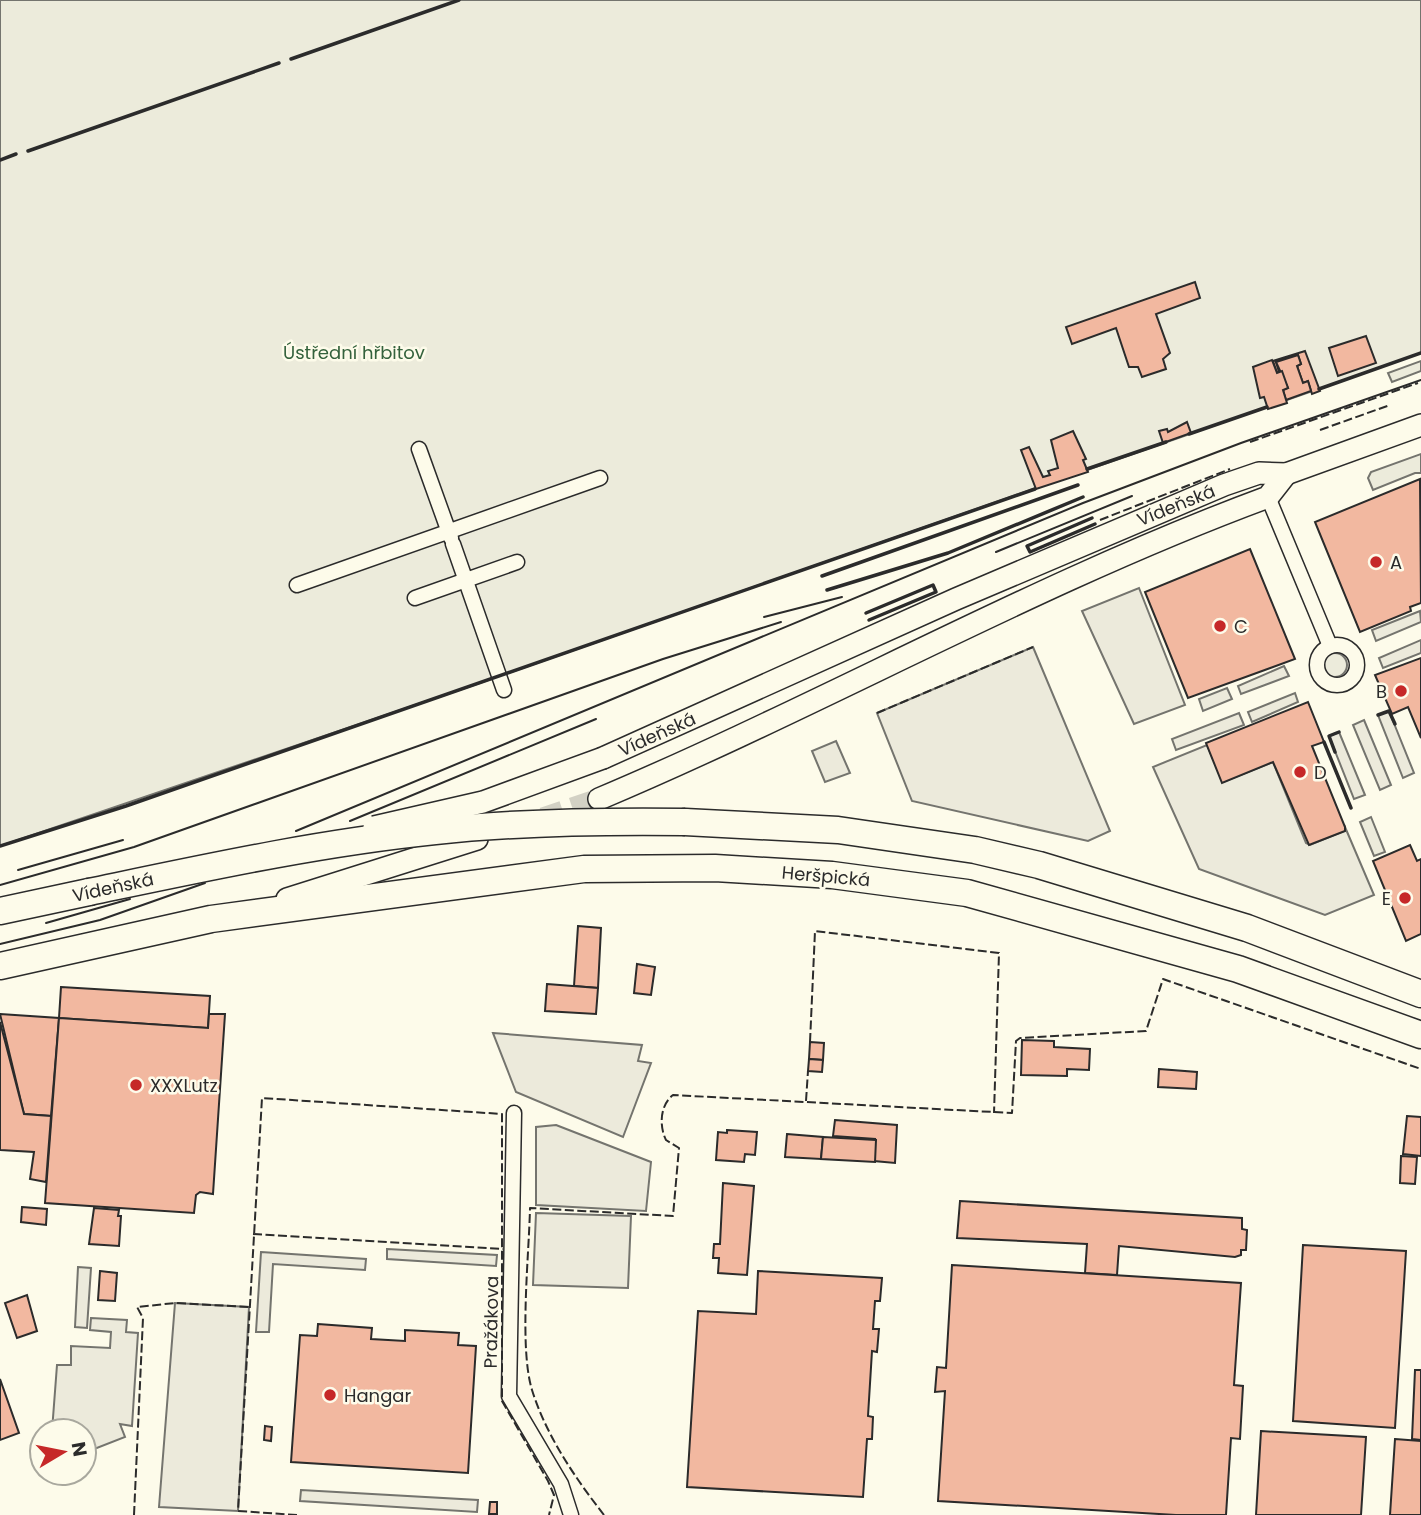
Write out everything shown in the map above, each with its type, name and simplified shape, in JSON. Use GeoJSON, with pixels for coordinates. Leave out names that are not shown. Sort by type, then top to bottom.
{"type":"FeatureCollection","features":[{"type":"Feature","properties":{"kind":"highway"},"geometry":{"type":"LineString","coordinates":[[247,858],[436,831],[586,821],[685,822],[838,830],[975,850],[1039,865],[1247,928],[1421,995]]}},
{"type":"Feature","properties":{"kind":"highway","name":"Vídeňská"},"geometry":{"type":"LineString","coordinates":[[0,911],[247,858]]}},
{"type":"Feature","properties":{"kind":"highway","name":"Heršpická"},"geometry":{"type":"LineString","coordinates":[[211,919],[584,869],[715,868],[832,875],[967,893],[1238,968],[1421,1035]]}},
{"type":"Feature","properties":{"kind":"highway"},"geometry":{"type":"LineString","coordinates":[[0,966],[211,919]]}},
{"type":"Feature","properties":{"kind":"main road","name":"Vídeňská"},"geometry":{"type":"LineString","coordinates":[[247,858],[303,841],[422,818],[483,802],[603,758],[1130,524],[1259,473],[1286,474],[1421,425]]}},
{"type":"Feature","properties":{"kind":"main road","name":"Vídeňská"},"geometry":{"type":"LineString","coordinates":[[599,799],[705,754],[1058,583],[1268,497],[1286,474]]}},
{"type":"Feature","properties":{"kind":"main road"},"geometry":{"type":"LineString","coordinates":[[211,919],[326,889],[477,839]]}},
{"type":"Feature","properties":{"kind":"street"},"geometry":{"type":"LineString","coordinates":[[419,449],[504,690]]}},
{"type":"Feature","properties":{"kind":"street"},"geometry":{"type":"LineString","coordinates":[[298,586],[451,538],[600,478]]}},
{"type":"Feature","properties":{"kind":"street"},"geometry":{"type":"LineString","coordinates":[[1268,497],[1330,646]]}},
{"type":"Feature","properties":{"kind":"street"},"geometry":{"type":"LineString","coordinates":[[415,598],[517,562]]}},
{"type":"Feature","properties":{"kind":"street","name":"Pražákova"},"geometry":{"type":"LineString","coordinates":[[514,1113],[509,1396],[561,1484],[571,1515]]}},
{"type":"Feature","properties":{"kind":"green space","name":"Ústřední hřbitov"},"geometry":{"type":"Polygon","coordinates":[[[0,0],[1421,0],[1421,353],[477,684],[0,846],[0,0]]]}},
{"type":"Feature","properties":{"kind":"green space"},"geometry":{"type":"Polygon","coordinates":[[[1421,361],[1421,371],[1392,382],[1388,373],[1421,361]]]}},
{"type":"Feature","properties":{"kind":"green space"},"geometry":{"type":"Polygon","coordinates":[[[1421,454],[1421,473],[1373,490],[1368,478],[1371,472],[1421,454]]]}},
{"type":"Feature","properties":{"kind":"green space"},"geometry":{"type":"Polygon","coordinates":[[[1335,653],[1346,660],[1347,665],[1340,676],[1335,677],[1324,670],[1323,665],[1330,654],[1335,653]]]}},
{"type":"Feature","properties":{"kind":"green space"},"geometry":{"type":"Polygon","coordinates":[[[1371,817],[1385,852],[1374,856],[1360,822],[1371,817]]]}},
{"type":"Feature","properties":{"kind":"shaded area"},"geometry":{"type":"Polygon","coordinates":[[[1139,588],[1185,705],[1134,724],[1082,611],[1139,588]]]}},
{"type":"Feature","properties":{"kind":"shaded area"},"geometry":{"type":"Polygon","coordinates":[[[1420,611],[1421,622],[1376,641],[1372,630],[1420,611]]]}},
{"type":"Feature","properties":{"kind":"shaded area"},"geometry":{"type":"Polygon","coordinates":[[[1421,640],[1421,653],[1383,668],[1379,658],[1421,640]]]}},
{"type":"Feature","properties":{"kind":"shaded area"},"geometry":{"type":"Polygon","coordinates":[[[1033,647],[1110,831],[1088,841],[912,801],[877,713],[1033,647]]]}},
{"type":"Feature","properties":{"kind":"shaded area"},"geometry":{"type":"Polygon","coordinates":[[[1284,666],[1289,676],[1241,694],[1238,686],[1284,666]]]}},
{"type":"Feature","properties":{"kind":"shaded area"},"geometry":{"type":"Polygon","coordinates":[[[1227,688],[1232,699],[1203,711],[1199,699],[1227,688]]]}},
{"type":"Feature","properties":{"kind":"shaded area"},"geometry":{"type":"Polygon","coordinates":[[[1295,693],[1298,702],[1252,722],[1248,712],[1295,693]]]}},
{"type":"Feature","properties":{"kind":"shaded area"},"geometry":{"type":"Polygon","coordinates":[[[1389,711],[1414,773],[1403,778],[1378,715],[1389,711]]]}},
{"type":"Feature","properties":{"kind":"shaded area"},"geometry":{"type":"Polygon","coordinates":[[[1239,713],[1244,725],[1176,750],[1172,739],[1239,713]]]}},
{"type":"Feature","properties":{"kind":"shaded area"},"geometry":{"type":"Polygon","coordinates":[[[1364,720],[1391,785],[1380,790],[1353,725],[1364,720]]]}},
{"type":"Feature","properties":{"kind":"shaded area"},"geometry":{"type":"Polygon","coordinates":[[[1339,732],[1365,795],[1354,799],[1329,736],[1339,732]]]}},
{"type":"Feature","properties":{"kind":"shaded area"},"geometry":{"type":"Polygon","coordinates":[[[836,741],[850,773],[825,782],[812,751],[836,741]]]}},
{"type":"Feature","properties":{"kind":"shaded area"},"geometry":{"type":"Polygon","coordinates":[[[1207,745],[1223,782],[1273,762],[1306,843],[1310,845],[1344,831],[1345,827],[1374,895],[1325,915],[1199,869],[1153,767],[1207,745]]]}},
{"type":"Feature","properties":{"kind":"shaded area"},"geometry":{"type":"Polygon","coordinates":[[[493,1033],[642,1045],[638,1061],[651,1063],[623,1137],[516,1092],[493,1033]]]}},
{"type":"Feature","properties":{"kind":"shaded area"},"geometry":{"type":"Polygon","coordinates":[[[556,1125],[651,1162],[646,1211],[536,1205],[536,1127],[556,1125]]]}},
{"type":"Feature","properties":{"kind":"shaded area"},"geometry":{"type":"Polygon","coordinates":[[[536,1213],[631,1216],[628,1288],[533,1285],[536,1213]]]}},
{"type":"Feature","properties":{"kind":"shaded area"},"geometry":{"type":"Polygon","coordinates":[[[387,1249],[497,1255],[496,1266],[387,1259],[387,1249]]]}},
{"type":"Feature","properties":{"kind":"shaded area"},"geometry":{"type":"Polygon","coordinates":[[[261,1252],[366,1259],[365,1270],[273,1264],[269,1332],[256,1332],[261,1252]]]}},
{"type":"Feature","properties":{"kind":"shaded area"},"geometry":{"type":"Polygon","coordinates":[[[78,1267],[91,1268],[87,1328],[75,1327],[78,1267]]]}},
{"type":"Feature","properties":{"kind":"shaded area"},"geometry":{"type":"Polygon","coordinates":[[[175,1303],[249,1307],[238,1511],[159,1507],[175,1303]]]}},
{"type":"Feature","properties":{"kind":"shaded area"},"geometry":{"type":"Polygon","coordinates":[[[91,1318],[127,1320],[126,1332],[138,1333],[132,1426],[120,1424],[125,1437],[98,1448],[98,1417],[53,1417],[57,1365],[71,1365],[71,1346],[110,1348],[111,1332],[90,1330],[91,1318]]]}},
{"type":"Feature","properties":{"kind":"shaded area"},"geometry":{"type":"Polygon","coordinates":[[[301,1490],[478,1500],[477,1512],[300,1501],[301,1490]]]}},
{"type":"Feature","properties":{"kind":"building"},"geometry":{"type":"Polygon","coordinates":[[[1195,282],[1200,298],[1156,314],[1170,353],[1163,359],[1166,369],[1142,377],[1138,367],[1129,367],[1116,328],[1072,344],[1066,327],[1195,282]]]}},
{"type":"Feature","properties":{"kind":"building"},"geometry":{"type":"Polygon","coordinates":[[[1366,336],[1376,363],[1338,376],[1329,348],[1366,336]]]}},
{"type":"Feature","properties":{"kind":"building"},"geometry":{"type":"Polygon","coordinates":[[[1305,351],[1320,391],[1312,394],[1308,381],[1303,383],[1297,366],[1301,364],[1298,355],[1276,362],[1277,373],[1273,361],[1305,351]]]}},
{"type":"Feature","properties":{"kind":"building"},"geometry":{"type":"Polygon","coordinates":[[[1298,355],[1301,364],[1297,366],[1303,383],[1308,381],[1311,391],[1286,400],[1283,390],[1288,388],[1276,362],[1298,355]]]}},
{"type":"Feature","properties":{"kind":"building"},"geometry":{"type":"Polygon","coordinates":[[[1272,360],[1277,373],[1282,371],[1288,388],[1283,390],[1287,403],[1268,409],[1264,397],[1260,398],[1253,367],[1272,360]]]}},
{"type":"Feature","properties":{"kind":"building"},"geometry":{"type":"Polygon","coordinates":[[[1187,422],[1191,433],[1163,443],[1159,431],[1167,429],[1168,432],[1187,422]]]}},
{"type":"Feature","properties":{"kind":"building"},"geometry":{"type":"Polygon","coordinates":[[[1073,431],[1086,459],[1083,460],[1088,472],[1036,489],[1021,450],[1029,447],[1043,477],[1050,475],[1048,471],[1058,468],[1051,440],[1073,431]]]}},
{"type":"Feature","properties":{"kind":"building","name":"A"},"geometry":{"type":"Polygon","coordinates":[[[1420,479],[1421,603],[1410,607],[1411,611],[1360,632],[1315,522],[1420,479]]]}},
{"type":"Feature","properties":{"kind":"building","name":"C"},"geometry":{"type":"Polygon","coordinates":[[[1250,549],[1295,659],[1188,698],[1145,592],[1250,549]]]}},
{"type":"Feature","properties":{"kind":"building","name":"B"},"geometry":{"type":"Polygon","coordinates":[[[1421,658],[1421,738],[1408,707],[1392,714],[1375,675],[1421,658]]]}},
{"type":"Feature","properties":{"kind":"building","name":"D"},"geometry":{"type":"Polygon","coordinates":[[[1308,702],[1324,742],[1312,746],[1345,827],[1345,831],[1309,845],[1273,762],[1222,783],[1206,743],[1308,702]]]}},
{"type":"Feature","properties":{"kind":"building","name":"E"},"geometry":{"type":"Polygon","coordinates":[[[1410,845],[1417,861],[1421,859],[1421,934],[1406,941],[1373,861],[1410,845]]]}},
{"type":"Feature","properties":{"kind":"building"},"geometry":{"type":"Polygon","coordinates":[[[578,926],[601,928],[598,988],[574,986],[578,926]]]}},
{"type":"Feature","properties":{"kind":"building"},"geometry":{"type":"Polygon","coordinates":[[[637,964],[655,967],[651,995],[634,993],[637,964]]]}},
{"type":"Feature","properties":{"kind":"building"},"geometry":{"type":"Polygon","coordinates":[[[547,984],[598,988],[596,1014],[545,1011],[547,984]]]}},
{"type":"Feature","properties":{"kind":"building"},"geometry":{"type":"Polygon","coordinates":[[[61,987],[210,996],[208,1028],[59,1018],[61,987]]]}},
{"type":"Feature","properties":{"kind":"building"},"geometry":{"type":"Polygon","coordinates":[[[0,1014],[59,1018],[51,1116],[24,1114],[0,1014]]]}},
{"type":"Feature","properties":{"kind":"building","name":"XXXLutz"},"geometry":{"type":"Polygon","coordinates":[[[209,1014],[225,1014],[213,1194],[200,1192],[196,1195],[194,1213],[45,1203],[59,1018],[208,1028],[209,1014]]]}},
{"type":"Feature","properties":{"kind":"building"},"geometry":{"type":"Polygon","coordinates":[[[0,1022],[24,1114],[51,1116],[46,1182],[30,1179],[34,1152],[0,1150],[0,1022]]]}},
{"type":"Feature","properties":{"kind":"building"},"geometry":{"type":"Polygon","coordinates":[[[1022,1040],[1054,1041],[1054,1047],[1090,1049],[1089,1070],[1067,1069],[1067,1076],[1021,1075],[1022,1040]]]}},
{"type":"Feature","properties":{"kind":"building"},"geometry":{"type":"Polygon","coordinates":[[[810,1042],[824,1043],[823,1060],[809,1059],[810,1042]]]}},
{"type":"Feature","properties":{"kind":"building"},"geometry":{"type":"Polygon","coordinates":[[[809,1059],[823,1060],[822,1072],[808,1071],[809,1059]]]}},
{"type":"Feature","properties":{"kind":"building"},"geometry":{"type":"Polygon","coordinates":[[[1159,1069],[1197,1072],[1196,1089],[1158,1087],[1159,1069]]]}},
{"type":"Feature","properties":{"kind":"building"},"geometry":{"type":"Polygon","coordinates":[[[1407,1116],[1421,1117],[1421,1156],[1403,1154],[1407,1116]]]}},
{"type":"Feature","properties":{"kind":"building"},"geometry":{"type":"Polygon","coordinates":[[[835,1120],[897,1125],[895,1163],[874,1161],[875,1139],[833,1136],[835,1120]]]}},
{"type":"Feature","properties":{"kind":"building"},"geometry":{"type":"Polygon","coordinates":[[[727,1130],[757,1132],[755,1155],[745,1154],[744,1162],[716,1160],[718,1132],[727,1133],[727,1130]]]}},
{"type":"Feature","properties":{"kind":"building"},"geometry":{"type":"Polygon","coordinates":[[[787,1134],[823,1137],[821,1159],[785,1157],[787,1134]]]}},
{"type":"Feature","properties":{"kind":"building"},"geometry":{"type":"Polygon","coordinates":[[[823,1137],[876,1140],[875,1162],[821,1159],[823,1137]]]}},
{"type":"Feature","properties":{"kind":"building"},"geometry":{"type":"Polygon","coordinates":[[[1401,1156],[1417,1157],[1415,1184],[1400,1183],[1401,1156]]]}},
{"type":"Feature","properties":{"kind":"building"},"geometry":{"type":"Polygon","coordinates":[[[723,1183],[754,1186],[747,1275],[718,1273],[719,1258],[713,1258],[714,1244],[720,1244],[723,1183]]]}},
{"type":"Feature","properties":{"kind":"building"},"geometry":{"type":"Polygon","coordinates":[[[960,1201],[1242,1218],[1242,1229],[1247,1230],[1246,1250],[1241,1250],[1241,1255],[1235,1257],[1119,1246],[1117,1275],[1085,1273],[1087,1244],[957,1238],[960,1201]]]}},
{"type":"Feature","properties":{"kind":"building"},"geometry":{"type":"Polygon","coordinates":[[[22,1207],[47,1209],[46,1225],[21,1222],[22,1207]]]}},
{"type":"Feature","properties":{"kind":"building"},"geometry":{"type":"Polygon","coordinates":[[[94,1208],[119,1210],[119,1246],[89,1244],[94,1208]]]}},
{"type":"Feature","properties":{"kind":"building"},"geometry":{"type":"Polygon","coordinates":[[[1303,1245],[1406,1251],[1395,1428],[1293,1421],[1303,1245]]]}},
{"type":"Feature","properties":{"kind":"building"},"geometry":{"type":"Polygon","coordinates":[[[952,1265],[1241,1283],[1234,1385],[1243,1386],[1240,1439],[1231,1438],[1226,1515],[1176,1515],[938,1501],[945,1391],[935,1392],[937,1367],[946,1368],[952,1265]]]}},
{"type":"Feature","properties":{"kind":"building"},"geometry":{"type":"Polygon","coordinates":[[[100,1271],[117,1273],[115,1301],[98,1300],[100,1271]]]}},
{"type":"Feature","properties":{"kind":"building"},"geometry":{"type":"Polygon","coordinates":[[[758,1271],[882,1278],[880,1301],[875,1301],[873,1329],[879,1329],[877,1352],[872,1351],[868,1416],[873,1417],[872,1439],[867,1439],[863,1497],[687,1487],[698,1311],[756,1314],[758,1271]]]}},
{"type":"Feature","properties":{"kind":"building"},"geometry":{"type":"Polygon","coordinates":[[[27,1295],[37,1331],[17,1338],[5,1303],[27,1295]]]}},
{"type":"Feature","properties":{"kind":"building"},"geometry":{"type":"Polygon","coordinates":[[[318,1324],[372,1328],[371,1339],[405,1341],[405,1330],[459,1333],[458,1345],[476,1346],[468,1473],[291,1462],[300,1335],[317,1336],[318,1324]]]}},
{"type":"Feature","properties":{"kind":"building"},"geometry":{"type":"Polygon","coordinates":[[[1415,1370],[1421,1370],[1421,1440],[1412,1439],[1415,1370]]]}},
{"type":"Feature","properties":{"kind":"building"},"geometry":{"type":"Polygon","coordinates":[[[0,1379],[19,1433],[0,1440],[0,1379]]]}},
{"type":"Feature","properties":{"kind":"building"},"geometry":{"type":"Polygon","coordinates":[[[265,1426],[272,1427],[271,1441],[264,1440],[265,1426]]]}},
{"type":"Feature","properties":{"kind":"building"},"geometry":{"type":"Polygon","coordinates":[[[1261,1431],[1366,1437],[1361,1515],[1256,1515],[1261,1431]]]}},
{"type":"Feature","properties":{"kind":"building"},"geometry":{"type":"Polygon","coordinates":[[[1395,1439],[1421,1441],[1421,1515],[1390,1515],[1395,1439]]]}},
{"type":"Feature","properties":{"kind":"building"},"geometry":{"type":"Polygon","coordinates":[[[490,1502],[497,1502],[497,1514],[489,1514],[490,1502]]]}},
{"type":"Feature","properties":{"kind":"tunnel"},"geometry":{"type":"LineString","coordinates":[[543,818],[599,799]]}},
{"type":"Feature","properties":{"kind":"tram line"},"geometry":{"type":"LineString","coordinates":[[296,831],[1083,503],[1241,443],[1421,380]]}},
{"type":"Feature","properties":{"kind":"tram line"},"geometry":{"type":"LineString","coordinates":[[996,552],[1132,496]]}},
{"type":"Feature","properties":{"kind":"tram line"},"geometry":{"type":"LineString","coordinates":[[764,617],[842,597]]}},
{"type":"Feature","properties":{"kind":"tram line"},"geometry":{"type":"LineString","coordinates":[[0,885],[134,847],[663,659],[781,622]]}},
{"type":"Feature","properties":{"kind":"tram line"},"geometry":{"type":"LineString","coordinates":[[350,821],[596,719]]}},
{"type":"Feature","properties":{"kind":"tram line"},"geometry":{"type":"LineString","coordinates":[[18,870],[123,840]]}},
{"type":"Feature","properties":{"kind":"tram line"},"geometry":{"type":"LineString","coordinates":[[0,944],[100,920],[205,883]]}},
{"type":"Feature","properties":{"kind":"tram line"},"geometry":{"type":"LineString","coordinates":[[46,923],[130,899]]}},
{"type":"Feature","properties":{"kind":"fence"},"geometry":{"type":"LineString","coordinates":[[1250,442],[1418,383]]}},
{"type":"Feature","properties":{"kind":"fence"},"geometry":{"type":"LineString","coordinates":[[1320,430],[1390,405]]}},
{"type":"Feature","properties":{"kind":"fence"},"geometry":{"type":"LineString","coordinates":[[1100,520],[1230,469]]}},
{"type":"Feature","properties":{"kind":"fence"},"geometry":{"type":"LineString","coordinates":[[877,713],[1033,647]]}},
{"type":"Feature","properties":{"kind":"fence"},"geometry":{"type":"LineString","coordinates":[[810,1042],[815,931],[999,953],[994,1113]]}},
{"type":"Feature","properties":{"kind":"fence"},"geometry":{"type":"LineString","coordinates":[[604,1515],[562,1456],[532,1390],[525,1326],[530,1208],[673,1216],[679,1148],[666,1140],[662,1122],[665,1104],[673,1095],[1012,1113],[1016,1041],[1020,1038],[1146,1031],[1163,979],[1421,1069]]}},
{"type":"Feature","properties":{"kind":"fence"},"geometry":{"type":"LineString","coordinates":[[806,1101],[808,1071]]}},
{"type":"Feature","properties":{"kind":"fence"},"geometry":{"type":"LineString","coordinates":[[297,1515],[238,1511],[262,1098],[502,1114],[502,1401],[554,1495],[549,1515]]}},
{"type":"Feature","properties":{"kind":"fence"},"geometry":{"type":"LineString","coordinates":[[253,1234],[503,1249]]}},
{"type":"Feature","properties":{"kind":"fence"},"geometry":{"type":"LineString","coordinates":[[134,1515],[143,1318],[137,1307],[175,1303],[249,1307]]}},
{"type":"Feature","properties":{"kind":"wall"},"geometry":{"type":"LineString","coordinates":[[291,59],[459,0]]}},
{"type":"Feature","properties":{"kind":"wall"},"geometry":{"type":"LineString","coordinates":[[28,151],[279,63]]}},
{"type":"Feature","properties":{"kind":"wall"},"geometry":{"type":"LineString","coordinates":[[0,160],[16,154]]}},
{"type":"Feature","properties":{"kind":"wall"},"geometry":{"type":"LineString","coordinates":[[1319,389],[1421,353]]}},
{"type":"Feature","properties":{"kind":"wall"},"geometry":{"type":"LineString","coordinates":[[1189,434],[1267,407]]}},
{"type":"Feature","properties":{"kind":"wall"},"geometry":{"type":"LineString","coordinates":[[1087,469],[1166,442]]}},
{"type":"Feature","properties":{"kind":"wall"},"geometry":{"type":"LineString","coordinates":[[822,576],[1078,485]]}},
{"type":"Feature","properties":{"kind":"wall"},"geometry":{"type":"LineString","coordinates":[[0,846],[126,806],[1035,489]]}},
{"type":"Feature","properties":{"kind":"wall"},"geometry":{"type":"LineString","coordinates":[[827,590],[948,553],[1083,497]]}},
{"type":"Feature","properties":{"kind":"wall"},"geometry":{"type":"LineString","coordinates":[[1092,518],[1027,546],[1030,552],[1095,524]]}},
{"type":"Feature","properties":{"kind":"wall"},"geometry":{"type":"LineString","coordinates":[[866,613],[933,585],[936,592],[869,620]]}},
{"type":"Feature","properties":{"kind":"wall"},"geometry":{"type":"LineString","coordinates":[[1378,715],[1389,711],[1395,724]]}},
{"type":"Feature","properties":{"kind":"wall"},"geometry":{"type":"LineString","coordinates":[[1335,752],[1329,736],[1339,732]]}},
{"type":"Feature","properties":{"kind":"wall"},"geometry":{"type":"LineString","coordinates":[[1324,742],[1351,808]]}},
{"type":"Feature","properties":{"kind":"place","name":"A"},"geometry":{"type":"Point","coordinates":[1376,562]}},
{"type":"Feature","properties":{"kind":"place","name":"C"},"geometry":{"type":"Point","coordinates":[1220,626]}},
{"type":"Feature","properties":{"kind":"place","name":"B"},"geometry":{"type":"Point","coordinates":[1401,691]}},
{"type":"Feature","properties":{"kind":"place","name":"D"},"geometry":{"type":"Point","coordinates":[1300,772]}},
{"type":"Feature","properties":{"kind":"place","name":"E"},"geometry":{"type":"Point","coordinates":[1405,898]}},
{"type":"Feature","properties":{"kind":"place","name":"XXXLutz"},"geometry":{"type":"Point","coordinates":[136,1085]}},
{"type":"Feature","properties":{"kind":"place","name":"Hangar"},"geometry":{"type":"Point","coordinates":[330,1395]}}]}
